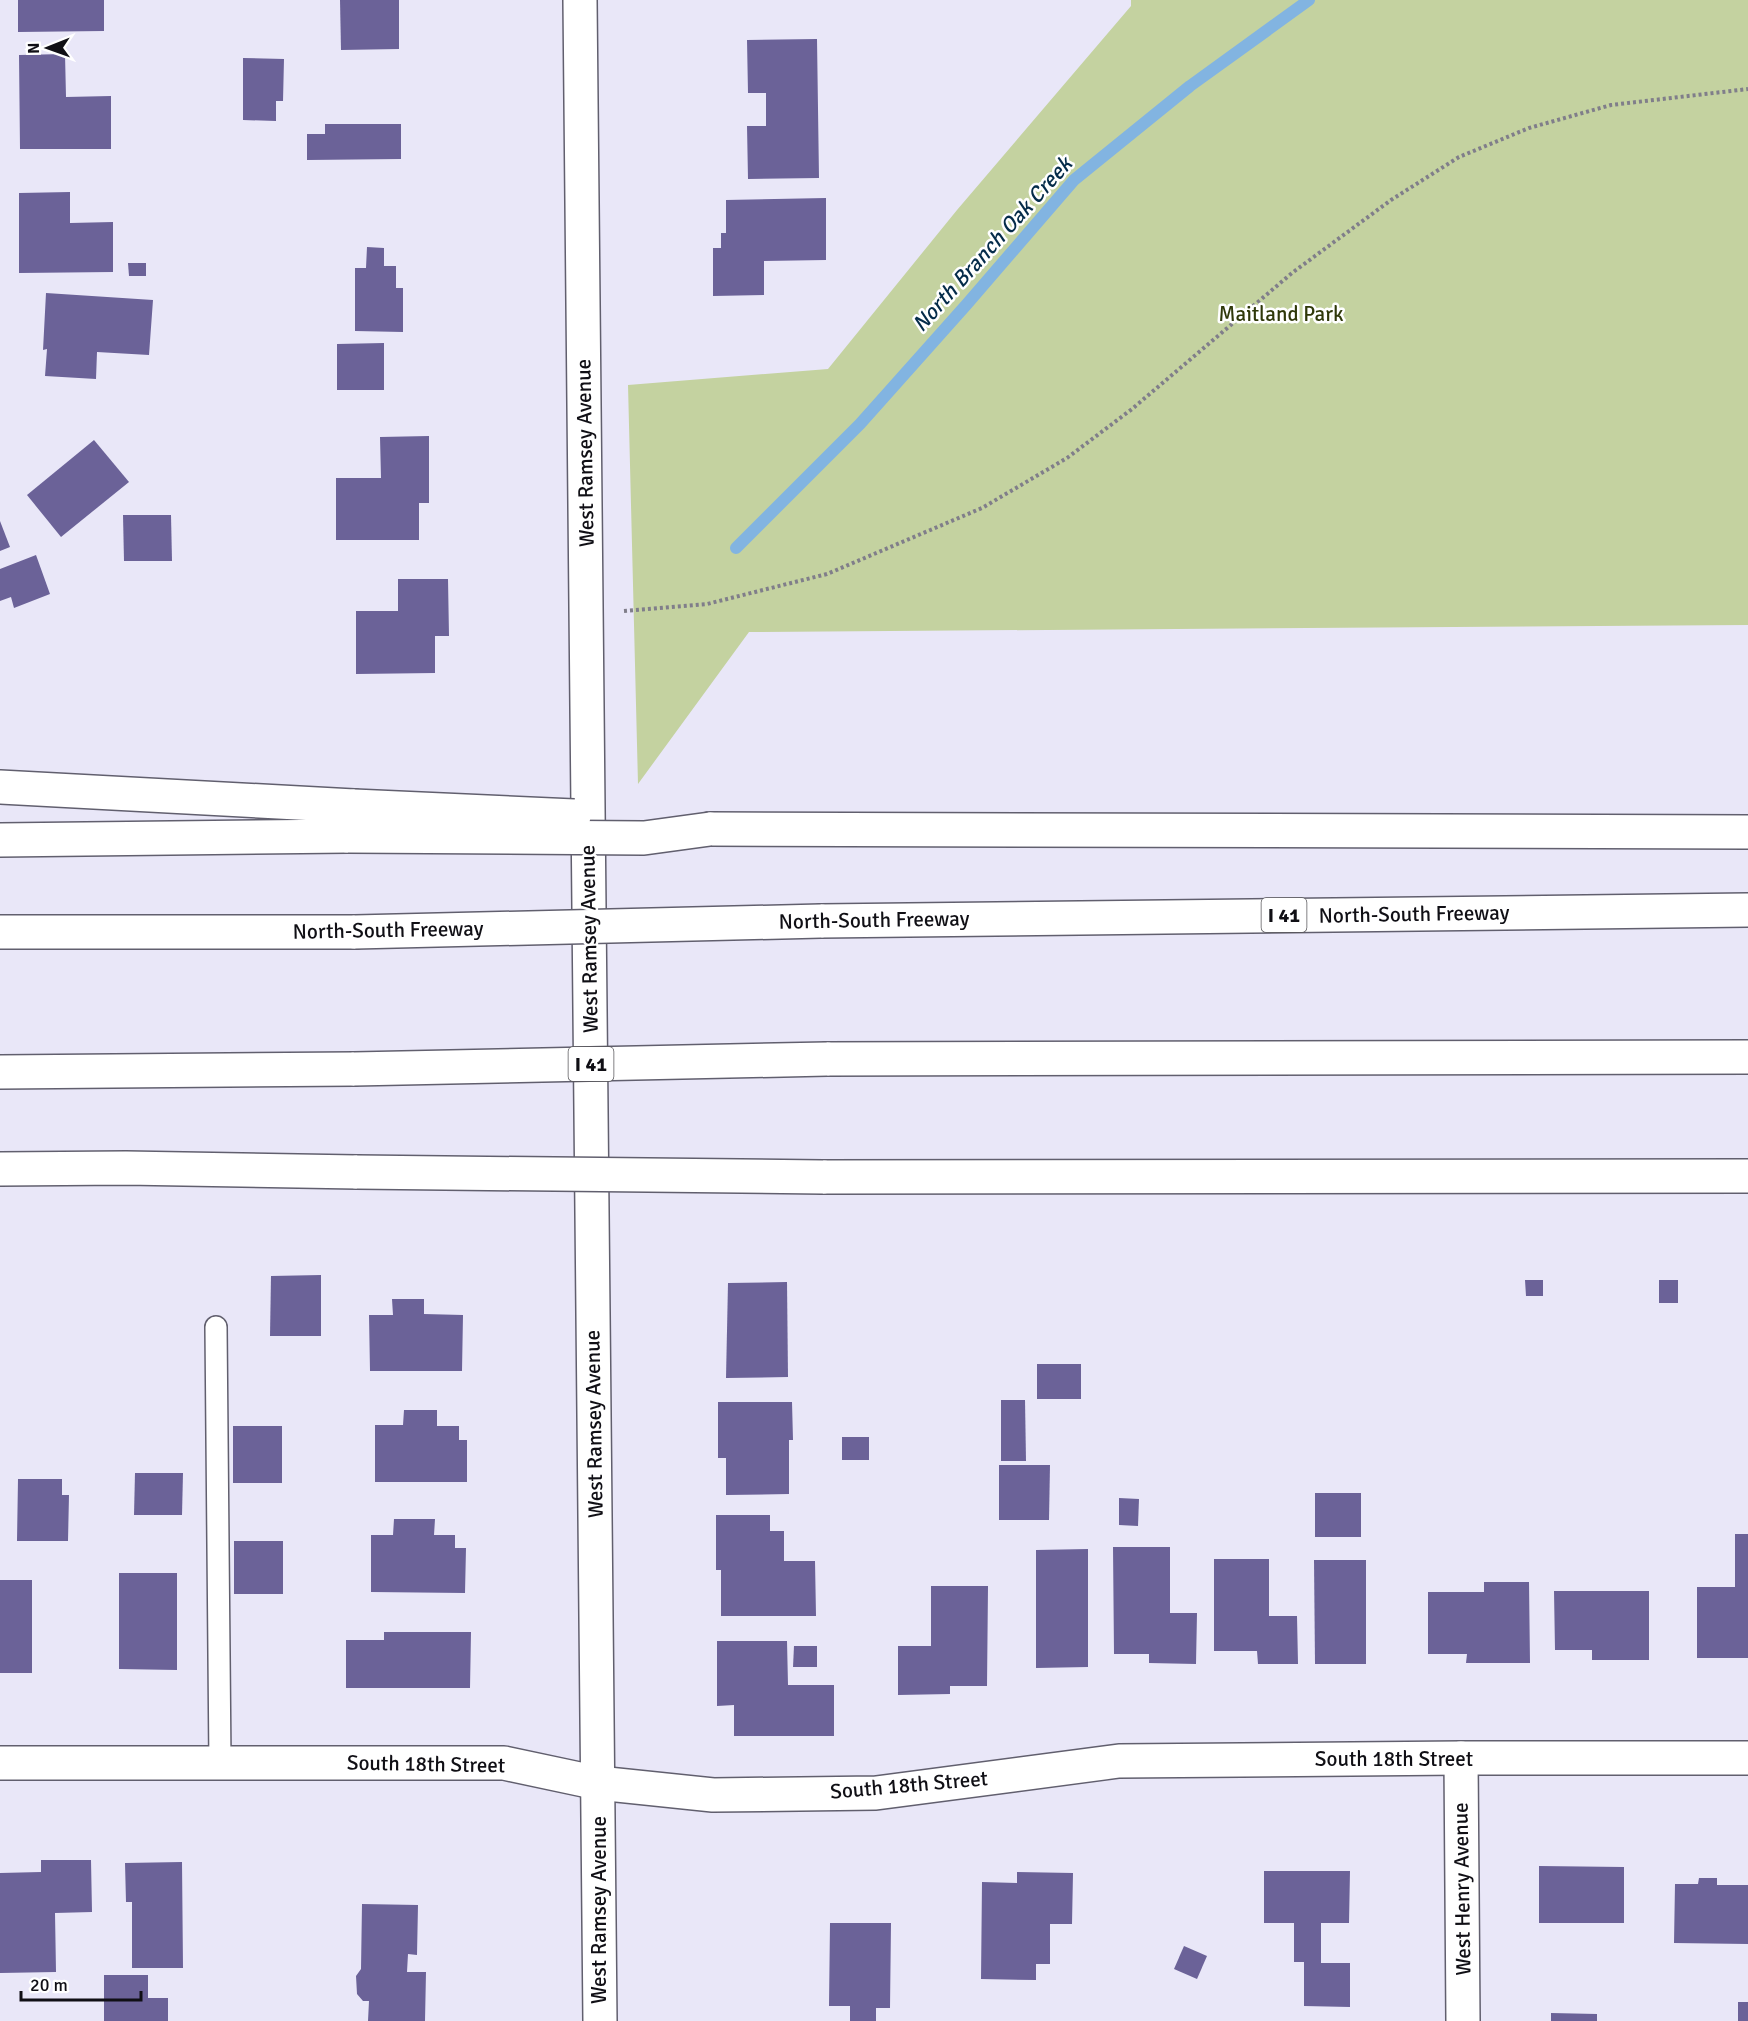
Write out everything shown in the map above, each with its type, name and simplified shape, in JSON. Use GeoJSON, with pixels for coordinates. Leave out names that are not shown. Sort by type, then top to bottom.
{"type":"FeatureCollection","features":[{"type":"Feature","properties":{"kind":"main road","name":"West Ramsey Avenue"},"geometry":{"type":"LineString","coordinates":[[580,0],[600,2021]]}},
{"type":"Feature","properties":{"kind":"main road"},"geometry":{"type":"LineString","coordinates":[[0,787],[351,821]]}},
{"type":"Feature","properties":{"kind":"main road"},"geometry":{"type":"LineString","coordinates":[[0,840],[351,821],[646,819],[710,830],[1748,832]]}},
{"type":"Feature","properties":{"kind":"main road","name":"North-South Freeway"},"geometry":{"type":"LineString","coordinates":[[0,932],[355,932],[821,921],[1748,910]]}},
{"type":"Feature","properties":{"kind":"main road","name":"I 41"},"geometry":{"type":"LineString","coordinates":[[0,1072],[354,1069],[827,1059],[1748,1056]]}},
{"type":"Feature","properties":{"kind":"main road"},"geometry":{"type":"LineString","coordinates":[[0,1188],[17,1188],[126,1168]]}},
{"type":"Feature","properties":{"kind":"main road"},"geometry":{"type":"LineString","coordinates":[[0,1169],[126,1168],[823,1177],[1748,1176]]}},
{"type":"Feature","properties":{"kind":"main road","name":"West Henry Avenue"},"geometry":{"type":"LineString","coordinates":[[1461,1758],[1463,2021]]}},
{"type":"Feature","properties":{"kind":"main road","name":"South 18th Street"},"geometry":{"type":"LineString","coordinates":[[0,1763],[504,1763],[598,1783],[713,1795],[876,1793],[1119,1761],[1748,1758]]}},
{"type":"Feature","properties":{"kind":"lane"},"geometry":{"type":"LineString","coordinates":[[216,1327],[220,1763]]}},
{"type":"Feature","properties":{"kind":"path"},"geometry":{"type":"LineString","coordinates":[[586,614],[707,604],[827,574],[982,508],[1067,458],[1132,409],[1292,273],[1391,200],[1459,157],[1529,128],[1611,105],[1748,89]]}},
{"type":"Feature","properties":{"kind":"green space","name":"Maitland Park"},"geometry":{"type":"Polygon","coordinates":[[[1131,0],[1748,0],[1748,625],[749,632],[638,784],[628,385],[828,369],[957,210],[1131,6],[1131,0]]]}},
{"type":"Feature","properties":{"kind":"building"},"geometry":{"type":"Polygon","coordinates":[[[18,0],[104,0],[104,31],[18,32],[18,0]]]}},
{"type":"Feature","properties":{"kind":"building"},"geometry":{"type":"Polygon","coordinates":[[[340,0],[399,0],[399,49],[341,50],[340,0]]]}},
{"type":"Feature","properties":{"kind":"building"},"geometry":{"type":"Polygon","coordinates":[[[817,39],[819,178],[748,179],[747,126],[766,126],[766,93],[748,93],[747,40],[817,39]]]}},
{"type":"Feature","properties":{"kind":"building"},"geometry":{"type":"Polygon","coordinates":[[[65,54],[66,97],[111,96],[111,149],[20,149],[19,55],[65,54]]]}},
{"type":"Feature","properties":{"kind":"building"},"geometry":{"type":"Polygon","coordinates":[[[243,58],[284,59],[283,101],[276,101],[276,121],[243,120],[243,58]]]}},
{"type":"Feature","properties":{"kind":"building"},"geometry":{"type":"Polygon","coordinates":[[[325,124],[401,124],[401,159],[307,160],[307,134],[325,134],[325,124]]]}},
{"type":"Feature","properties":{"kind":"building"},"geometry":{"type":"Polygon","coordinates":[[[70,192],[70,223],[113,222],[113,272],[19,273],[19,193],[70,192]]]}},
{"type":"Feature","properties":{"kind":"building"},"geometry":{"type":"Polygon","coordinates":[[[826,198],[826,260],[764,261],[764,295],[713,296],[713,248],[721,248],[721,233],[726,233],[726,200],[826,198]]]}},
{"type":"Feature","properties":{"kind":"building"},"geometry":{"type":"Polygon","coordinates":[[[367,247],[384,248],[384,266],[396,266],[396,288],[403,288],[403,332],[355,331],[355,268],[366,268],[367,247]]]}},
{"type":"Feature","properties":{"kind":"building"},"geometry":{"type":"Polygon","coordinates":[[[128,263],[146,263],[146,276],[129,276],[128,263]]]}},
{"type":"Feature","properties":{"kind":"building"},"geometry":{"type":"Polygon","coordinates":[[[46,293],[153,300],[149,355],[97,352],[96,379],[45,376],[47,349],[43,350],[46,293]]]}},
{"type":"Feature","properties":{"kind":"building"},"geometry":{"type":"Polygon","coordinates":[[[384,343],[384,390],[337,390],[337,344],[384,343]]]}},
{"type":"Feature","properties":{"kind":"building"},"geometry":{"type":"Polygon","coordinates":[[[429,436],[429,503],[419,503],[419,540],[336,540],[336,478],[381,478],[380,437],[429,436]]]}},
{"type":"Feature","properties":{"kind":"building"},"geometry":{"type":"Polygon","coordinates":[[[94,440],[129,482],[61,537],[27,495],[94,440]]]}},
{"type":"Feature","properties":{"kind":"building"},"geometry":{"type":"Polygon","coordinates":[[[123,515],[171,515],[172,561],[124,561],[123,515]]]}},
{"type":"Feature","properties":{"kind":"building"},"geometry":{"type":"Polygon","coordinates":[[[0,521],[10,547],[0,551],[0,521]]]}},
{"type":"Feature","properties":{"kind":"building"},"geometry":{"type":"Polygon","coordinates":[[[36,555],[50,594],[14,608],[11,597],[0,601],[0,569],[36,555]]]}},
{"type":"Feature","properties":{"kind":"building"},"geometry":{"type":"Polygon","coordinates":[[[398,579],[448,579],[449,636],[435,636],[435,673],[356,674],[356,611],[398,611],[398,579]]]}},
{"type":"Feature","properties":{"kind":"building"},"geometry":{"type":"Polygon","coordinates":[[[321,1275],[321,1336],[270,1336],[271,1276],[321,1275]]]}},
{"type":"Feature","properties":{"kind":"building"},"geometry":{"type":"Polygon","coordinates":[[[1525,1280],[1543,1280],[1543,1296],[1526,1296],[1525,1280]]]}},
{"type":"Feature","properties":{"kind":"building"},"geometry":{"type":"Polygon","coordinates":[[[1659,1280],[1678,1280],[1678,1303],[1659,1303],[1659,1280]]]}},
{"type":"Feature","properties":{"kind":"building"},"geometry":{"type":"Polygon","coordinates":[[[787,1282],[788,1377],[726,1378],[728,1283],[787,1282]]]}},
{"type":"Feature","properties":{"kind":"building"},"geometry":{"type":"Polygon","coordinates":[[[392,1299],[424,1299],[424,1314],[463,1315],[462,1371],[370,1371],[369,1315],[393,1315],[392,1299]]]}},
{"type":"Feature","properties":{"kind":"building"},"geometry":{"type":"Polygon","coordinates":[[[1037,1364],[1081,1364],[1081,1399],[1037,1399],[1037,1364]]]}},
{"type":"Feature","properties":{"kind":"building"},"geometry":{"type":"Polygon","coordinates":[[[1001,1400],[1025,1400],[1026,1461],[1001,1461],[1001,1400]]]}},
{"type":"Feature","properties":{"kind":"building"},"geometry":{"type":"Polygon","coordinates":[[[718,1402],[792,1402],[793,1440],[789,1440],[789,1494],[726,1495],[726,1458],[718,1458],[718,1402]]]}},
{"type":"Feature","properties":{"kind":"building"},"geometry":{"type":"Polygon","coordinates":[[[404,1410],[437,1410],[437,1426],[459,1426],[459,1440],[467,1440],[467,1482],[375,1482],[375,1425],[403,1425],[404,1410]]]}},
{"type":"Feature","properties":{"kind":"building"},"geometry":{"type":"Polygon","coordinates":[[[233,1426],[282,1426],[282,1483],[233,1483],[233,1426]]]}},
{"type":"Feature","properties":{"kind":"building"},"geometry":{"type":"Polygon","coordinates":[[[842,1437],[869,1437],[869,1460],[842,1460],[842,1437]]]}},
{"type":"Feature","properties":{"kind":"building"},"geometry":{"type":"Polygon","coordinates":[[[999,1465],[1050,1465],[1049,1520],[999,1520],[999,1465]]]}},
{"type":"Feature","properties":{"kind":"building"},"geometry":{"type":"Polygon","coordinates":[[[135,1473],[183,1473],[182,1515],[134,1515],[135,1473]]]}},
{"type":"Feature","properties":{"kind":"building"},"geometry":{"type":"Polygon","coordinates":[[[18,1479],[62,1479],[62,1495],[69,1495],[68,1541],[17,1541],[18,1479]]]}},
{"type":"Feature","properties":{"kind":"building"},"geometry":{"type":"Polygon","coordinates":[[[1315,1493],[1361,1493],[1361,1537],[1315,1537],[1315,1493]]]}},
{"type":"Feature","properties":{"kind":"building"},"geometry":{"type":"Polygon","coordinates":[[[1119,1498],[1139,1499],[1138,1526],[1119,1525],[1119,1498]]]}},
{"type":"Feature","properties":{"kind":"building"},"geometry":{"type":"Polygon","coordinates":[[[716,1515],[770,1515],[770,1531],[784,1531],[784,1561],[815,1561],[816,1616],[721,1616],[721,1570],[716,1570],[716,1515]]]}},
{"type":"Feature","properties":{"kind":"building"},"geometry":{"type":"Polygon","coordinates":[[[394,1519],[435,1519],[434,1535],[455,1535],[455,1548],[466,1548],[465,1593],[371,1592],[371,1535],[393,1535],[394,1519]]]}},
{"type":"Feature","properties":{"kind":"building"},"geometry":{"type":"Polygon","coordinates":[[[1735,1534],[1748,1534],[1748,1658],[1697,1658],[1697,1587],[1735,1587],[1735,1534]]]}},
{"type":"Feature","properties":{"kind":"building"},"geometry":{"type":"Polygon","coordinates":[[[234,1541],[283,1541],[283,1594],[234,1594],[234,1541]]]}},
{"type":"Feature","properties":{"kind":"building"},"geometry":{"type":"Polygon","coordinates":[[[1113,1547],[1170,1547],[1170,1613],[1197,1613],[1196,1664],[1149,1663],[1149,1654],[1114,1654],[1113,1547]]]}},
{"type":"Feature","properties":{"kind":"building"},"geometry":{"type":"Polygon","coordinates":[[[1088,1549],[1088,1667],[1036,1668],[1036,1550],[1088,1549]]]}},
{"type":"Feature","properties":{"kind":"building"},"geometry":{"type":"Polygon","coordinates":[[[1214,1559],[1269,1559],[1269,1616],[1297,1616],[1298,1664],[1258,1664],[1257,1651],[1214,1651],[1214,1559]]]}},
{"type":"Feature","properties":{"kind":"building"},"geometry":{"type":"Polygon","coordinates":[[[1314,1560],[1366,1560],[1366,1664],[1315,1664],[1314,1560]]]}},
{"type":"Feature","properties":{"kind":"building"},"geometry":{"type":"Polygon","coordinates":[[[119,1573],[177,1573],[177,1670],[119,1669],[119,1573]]]}},
{"type":"Feature","properties":{"kind":"building"},"geometry":{"type":"Polygon","coordinates":[[[0,1580],[32,1580],[32,1673],[0,1673],[0,1580]]]}},
{"type":"Feature","properties":{"kind":"building"},"geometry":{"type":"Polygon","coordinates":[[[1484,1582],[1529,1582],[1530,1663],[1466,1663],[1467,1654],[1428,1654],[1428,1592],[1484,1592],[1484,1582]]]}},
{"type":"Feature","properties":{"kind":"building"},"geometry":{"type":"Polygon","coordinates":[[[931,1586],[988,1586],[987,1686],[950,1686],[950,1694],[898,1695],[898,1646],[931,1646],[931,1586]]]}},
{"type":"Feature","properties":{"kind":"building"},"geometry":{"type":"Polygon","coordinates":[[[1554,1591],[1649,1591],[1649,1660],[1592,1660],[1592,1650],[1555,1650],[1554,1591]]]}},
{"type":"Feature","properties":{"kind":"building"},"geometry":{"type":"Polygon","coordinates":[[[384,1632],[471,1632],[470,1688],[346,1688],[346,1640],[384,1640],[384,1632]]]}},
{"type":"Feature","properties":{"kind":"building"},"geometry":{"type":"Polygon","coordinates":[[[717,1641],[787,1641],[788,1685],[834,1685],[834,1736],[734,1736],[734,1705],[717,1706],[717,1641]]]}},
{"type":"Feature","properties":{"kind":"building"},"geometry":{"type":"Polygon","coordinates":[[[794,1646],[817,1646],[817,1667],[793,1667],[794,1646]]]}},
{"type":"Feature","properties":{"kind":"building"},"geometry":{"type":"Polygon","coordinates":[[[41,1860],[91,1860],[92,1912],[55,1913],[56,1972],[0,1973],[0,1873],[41,1872],[41,1860]]]}},
{"type":"Feature","properties":{"kind":"building"},"geometry":{"type":"Polygon","coordinates":[[[182,1862],[183,1968],[132,1968],[132,1902],[126,1902],[125,1863],[182,1862]]]}},
{"type":"Feature","properties":{"kind":"building"},"geometry":{"type":"Polygon","coordinates":[[[1539,1866],[1624,1867],[1624,1923],[1539,1923],[1539,1866]]]}},
{"type":"Feature","properties":{"kind":"building"},"geometry":{"type":"Polygon","coordinates":[[[1264,1871],[1350,1871],[1349,1923],[1321,1923],[1321,1963],[1350,1963],[1350,2007],[1304,2006],[1304,1962],[1294,1962],[1294,1923],[1264,1923],[1264,1871]]]}},
{"type":"Feature","properties":{"kind":"building"},"geometry":{"type":"Polygon","coordinates":[[[1017,1872],[1073,1873],[1072,1924],[1050,1924],[1050,1964],[1036,1964],[1036,1980],[981,1979],[982,1882],[1017,1883],[1017,1872]]]}},
{"type":"Feature","properties":{"kind":"building"},"geometry":{"type":"Polygon","coordinates":[[[1699,1878],[1717,1878],[1717,1885],[1748,1885],[1748,1944],[1674,1943],[1675,1884],[1698,1884],[1699,1878]]]}},
{"type":"Feature","properties":{"kind":"building"},"geometry":{"type":"Polygon","coordinates":[[[362,1904],[418,1905],[417,1955],[408,1954],[407,1972],[426,1972],[425,2021],[368,2021],[369,2001],[363,2001],[357,1994],[356,1976],[361,1969],[362,1904]]]}},
{"type":"Feature","properties":{"kind":"building"},"geometry":{"type":"Polygon","coordinates":[[[830,1923],[891,1923],[890,2008],[876,2008],[876,2021],[850,2021],[850,2006],[829,2006],[830,1923]]]}},
{"type":"Feature","properties":{"kind":"building"},"geometry":{"type":"Polygon","coordinates":[[[1184,1946],[1207,1956],[1197,1979],[1174,1969],[1184,1946]]]}},
{"type":"Feature","properties":{"kind":"building"},"geometry":{"type":"Polygon","coordinates":[[[104,1975],[148,1975],[148,1998],[168,1998],[168,2021],[104,2021],[104,1975]]]}},
{"type":"Feature","properties":{"kind":"building"},"geometry":{"type":"Polygon","coordinates":[[[1738,2002],[1748,2002],[1748,2021],[1738,2021],[1738,2002]]]}},
{"type":"Feature","properties":{"kind":"building"},"geometry":{"type":"Polygon","coordinates":[[[1551,2013],[1597,2014],[1597,2021],[1551,2021],[1551,2013]]]}},
{"type":"Feature","properties":{"kind":"waterway","name":"North Branch Oak Creek"},"geometry":{"type":"LineString","coordinates":[[736,548],[860,424],[1074,180],[1190,86],[1309,0]]}}]}
